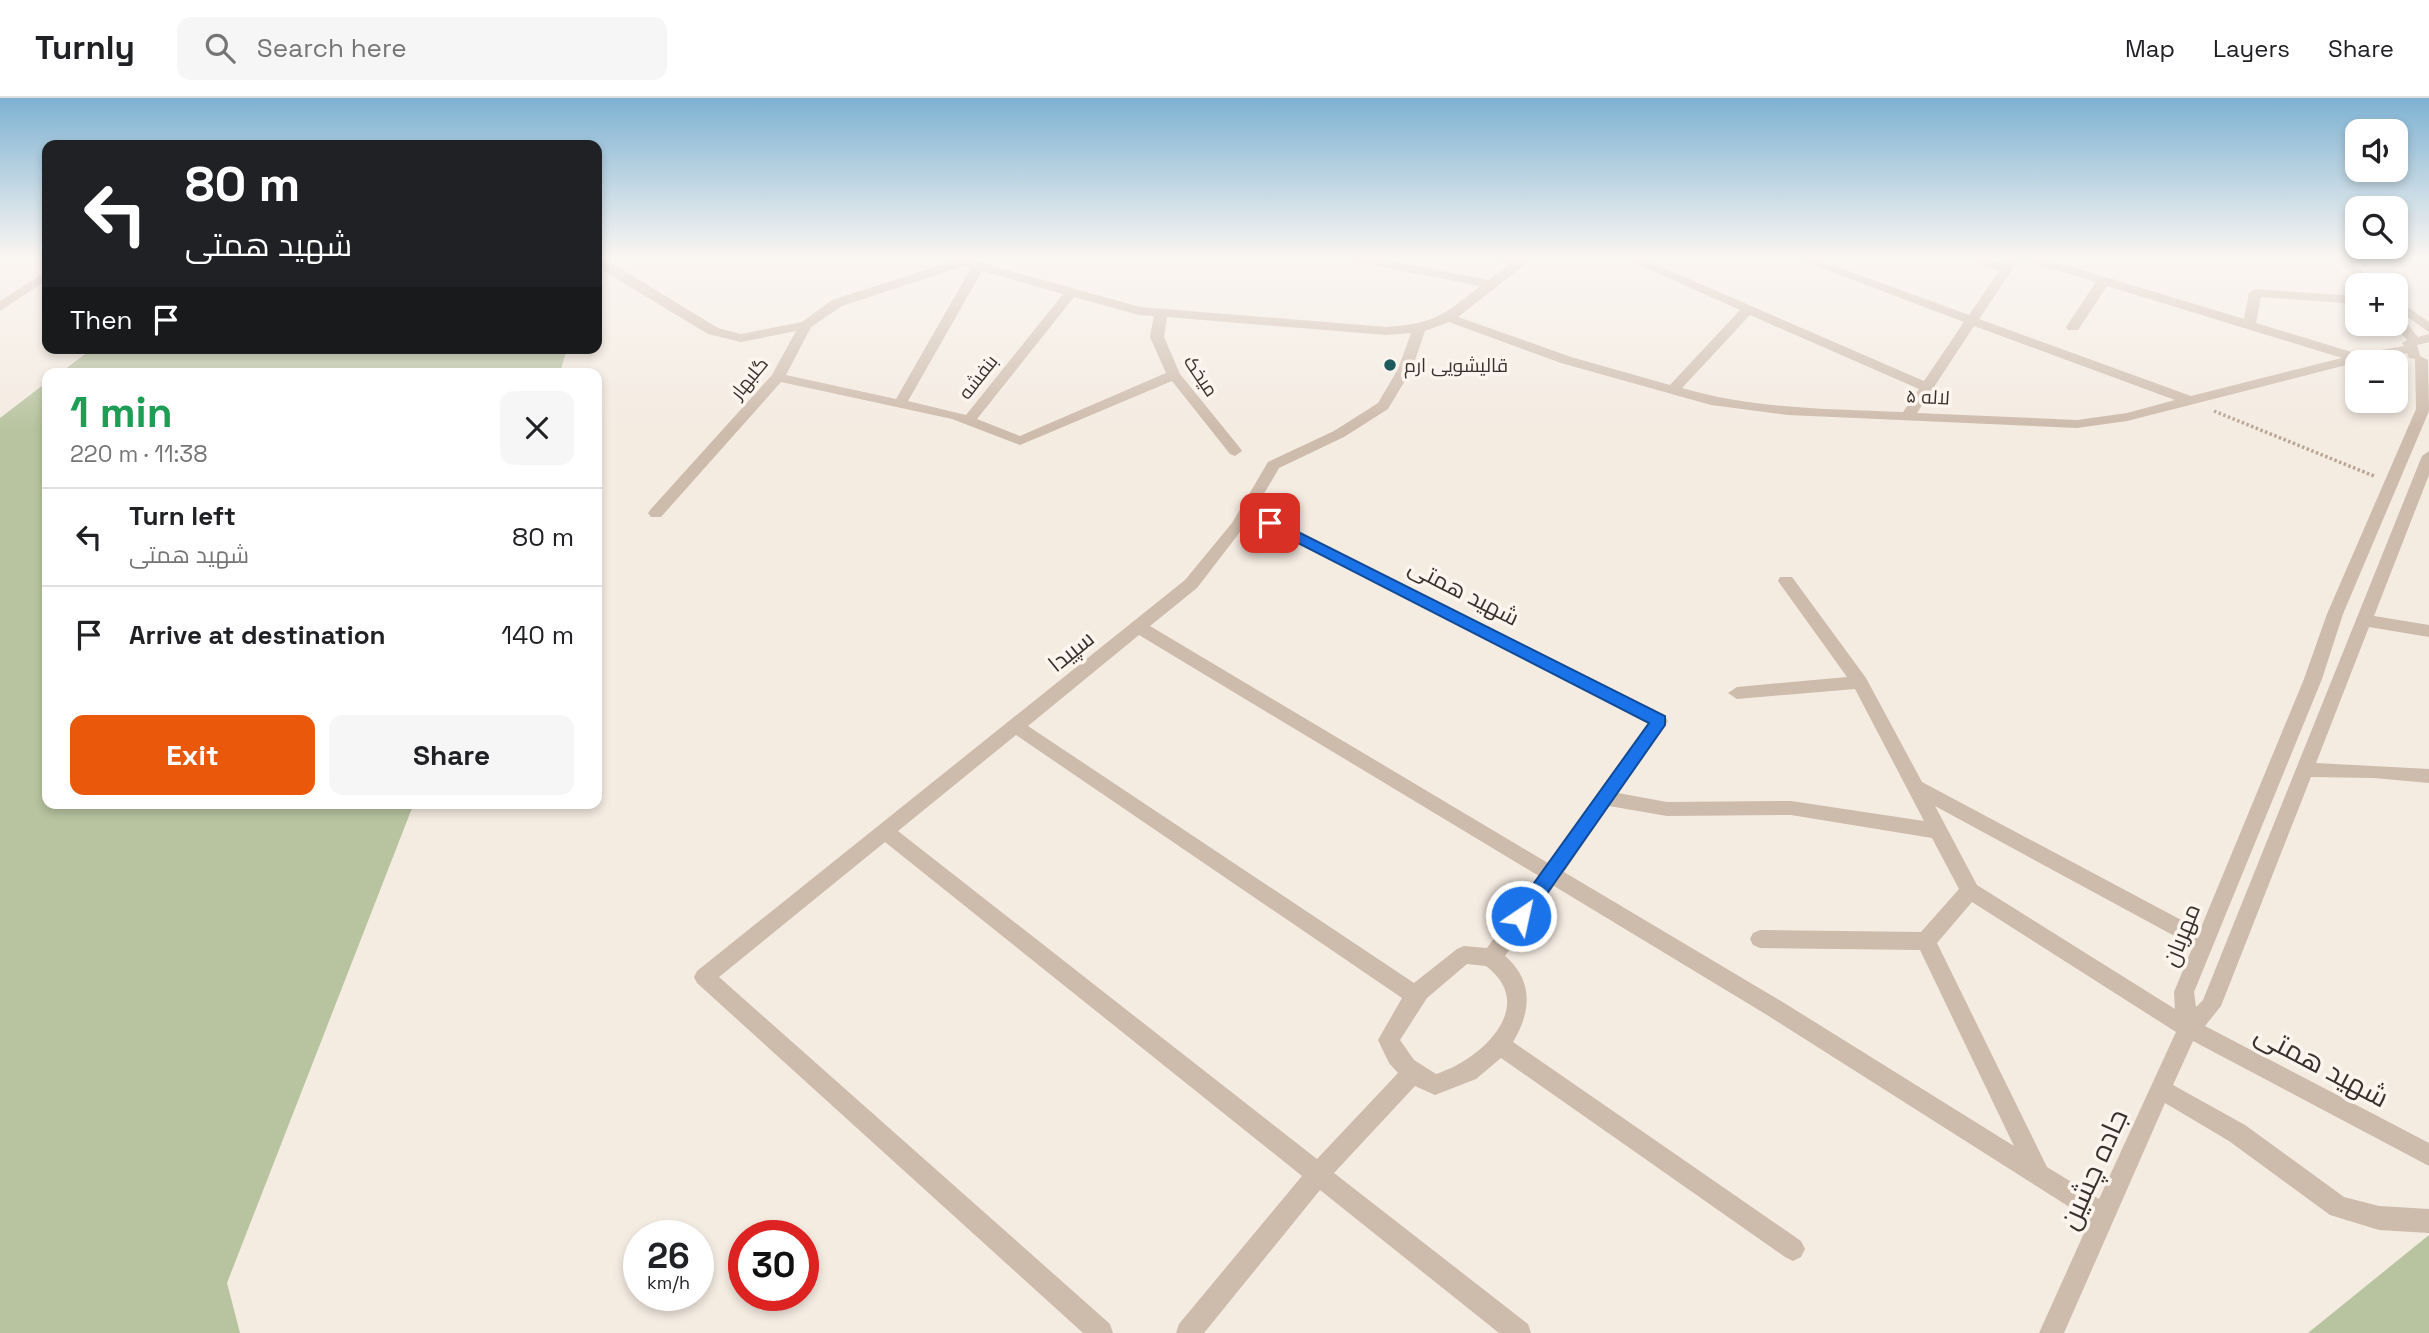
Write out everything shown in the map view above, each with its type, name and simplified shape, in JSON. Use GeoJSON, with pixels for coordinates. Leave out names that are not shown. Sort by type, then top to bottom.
{"type":"FeatureCollection","features":[{"type":"Feature","properties":{"kind":"street"},"geometry":{"type":"LineString","coordinates":[[685,314],[713,331],[741,338],[806,325]]}},
{"type":"Feature","properties":{"kind":"street","name":"گلبهار"},"geometry":{"type":"LineString","coordinates":[[656,513],[778,377],[806,325],[822,314]]}},
{"type":"Feature","properties":{"kind":"street"},"geometry":{"type":"LineString","coordinates":[[900,404],[952,314]]}},
{"type":"Feature","properties":{"kind":"street","name":"بنفشه"},"geometry":{"type":"LineString","coordinates":[[968,421],[1053,314]]}},
{"type":"Feature","properties":{"kind":"street","name":"میخک"},"geometry":{"type":"LineString","coordinates":[[1161,314],[1157,337],[1174,375],[1235,451]]}},
{"type":"Feature","properties":{"kind":"street"},"geometry":{"type":"LineString","coordinates":[[1169,314],[1386,331],[1419,329],[1454,314]]}},
{"type":"Feature","properties":{"kind":"street"},"geometry":{"type":"LineString","coordinates":[[1673,390],[1744,314]]}},
{"type":"Feature","properties":{"kind":"street"},"geometry":{"type":"LineString","coordinates":[[1755,314],[1927,387]]}},
{"type":"Feature","properties":{"kind":"street"},"geometry":{"type":"LineString","coordinates":[[1951,314],[2190,401]]}},
{"type":"Feature","properties":{"kind":"street"},"geometry":{"type":"LineString","coordinates":[[1908,415],[1975,314]]}},
{"type":"Feature","properties":{"kind":"street"},"geometry":{"type":"LineString","coordinates":[[2073,327],[2082,314]]}},
{"type":"Feature","properties":{"kind":"street"},"geometry":{"type":"LineString","coordinates":[[2208,314],[2345,354]]}},
{"type":"Feature","properties":{"kind":"street"},"geometry":{"type":"LineString","coordinates":[[2249,326],[2251,314]]}},
{"type":"Feature","properties":{"kind":"street"},"geometry":{"type":"LineString","coordinates":[[2411,314],[2429,328]]}},
{"type":"Feature","properties":{"kind":"street","name":"لاله ۵"},"geometry":{"type":"LineString","coordinates":[[1449,318],[1566,360],[1711,401],[1775,410],[2077,424],[2127,417],[2345,361]]}},
{"type":"Feature","properties":{"kind":"street","name":"سپیدا"},"geometry":{"type":"LineString","coordinates":[[1101,1333],[704,977],[1191,584],[1238,526],[1273,465],[1339,434],[1383,406],[1405,369],[1419,329]]}},
{"type":"Feature","properties":{"kind":"street"},"geometry":{"type":"LineString","coordinates":[[2407,336],[2418,353]]}},
{"type":"Feature","properties":{"kind":"street","name":"لاله ۵"},"geometry":{"type":"LineString","coordinates":[[2418,353],[2429,338]]}},
{"type":"Feature","properties":{"kind":"street","name":"مهربان"},"geometry":{"type":"LineString","coordinates":[[2188,1028],[2184,992],[2313,679],[2335,614],[2423,409],[2418,353]]}},
{"type":"Feature","properties":{"kind":"street"},"geometry":{"type":"LineString","coordinates":[[778,377],[968,421],[1020,441],[1174,375]]}},
{"type":"Feature","properties":{"kind":"street"},"geometry":{"type":"LineString","coordinates":[[2188,1028],[2211,1006],[2429,456]]}},
{"type":"Feature","properties":{"kind":"street","name":"شهید همتی"},"geometry":{"type":"LineString","coordinates":[[1246,510],[1659,721],[1604,798]]}},
{"type":"Feature","properties":{"kind":"street"},"geometry":{"type":"LineString","coordinates":[[1760,939],[1926,941],[1970,891],[1860,682],[1786,580]]}},
{"type":"Feature","properties":{"kind":"street"},"geometry":{"type":"LineString","coordinates":[[2362,620],[2429,631]]}},
{"type":"Feature","properties":{"kind":"street"},"geometry":{"type":"LineString","coordinates":[[1139,626],[1774,1008],[2105,1216]]}},
{"type":"Feature","properties":{"kind":"street"},"geometry":{"type":"LineString","coordinates":[[2313,679],[2337,688]]}},
{"type":"Feature","properties":{"kind":"street"},"geometry":{"type":"LineString","coordinates":[[1737,693],[1860,682]]}},
{"type":"Feature","properties":{"kind":"street"},"geometry":{"type":"LineString","coordinates":[[1015,726],[1415,995]]}},
{"type":"Feature","properties":{"kind":"street"},"geometry":{"type":"LineString","coordinates":[[2304,770],[2374,771],[2429,776]]}},
{"type":"Feature","properties":{"kind":"street"},"geometry":{"type":"LineString","coordinates":[[1915,787],[2204,942]]}},
{"type":"Feature","properties":{"kind":"street"},"geometry":{"type":"LineString","coordinates":[[1492,958],[1604,798],[1667,809],[1791,808],[1938,831]]}},
{"type":"Feature","properties":{"kind":"street"},"geometry":{"type":"LineString","coordinates":[[884,831],[1519,1333]]}},
{"type":"Feature","properties":{"kind":"street","name":"شهید همتی"},"geometry":{"type":"LineString","coordinates":[[1970,891],[2188,1028],[2429,1155]]}},
{"type":"Feature","properties":{"kind":"street"},"geometry":{"type":"LineString","coordinates":[[1926,941],[2040,1175]]}},
{"type":"Feature","properties":{"kind":"street"},"geometry":{"type":"LineString","coordinates":[[1464,955],[1492,958],[1513,976],[1520,998],[1511,1024],[1499,1045],[1480,1064],[1457,1078],[1435,1085],[1412,1074],[1396,1059],[1389,1040],[1415,995],[1445,966],[1464,955]]}},
{"type":"Feature","properties":{"kind":"street","name":"جاده چشین"},"geometry":{"type":"LineString","coordinates":[[2051,1333],[2188,1028]]}},
{"type":"Feature","properties":{"kind":"street"},"geometry":{"type":"LineString","coordinates":[[1499,1045],[1793,1249]]}},
{"type":"Feature","properties":{"kind":"street"},"geometry":{"type":"LineString","coordinates":[[1188,1333],[1318,1174],[1412,1074]]}},
{"type":"Feature","properties":{"kind":"street"},"geometry":{"type":"LineString","coordinates":[[2162,1090],[2237,1133],[2339,1208],[2379,1219],[2429,1221]]}},
{"type":"Feature","properties":{"kind":"path"},"geometry":{"type":"LineString","coordinates":[[2190,401],[2392,483]]}},
{"type":"Feature","properties":{"kind":"green space"},"geometry":{"type":"Polygon","coordinates":[[[85,354],[565,354],[561,368],[67,368],[85,354]]]}},
{"type":"Feature","properties":{"kind":"green space"},"geometry":{"type":"Polygon","coordinates":[[[42,386],[42,809],[412,809],[227,1283],[240,1333],[0,1333],[0,418],[42,386]]]}},
{"type":"Feature","properties":{"kind":"green space"},"geometry":{"type":"Polygon","coordinates":[[[2429,1235],[2429,1333],[2308,1333],[2429,1235]]]}},
{"type":"Feature","properties":{"kind":"place","name":"قالیشویی ارم"},"geometry":{"type":"Point","coordinates":[1390,365]}},
{"type":"Feature","properties":{"kind":"route"},"geometry":{"type":"LineString","coordinates":[[1270,523],[1659,721],[1521,916]]}}]}
